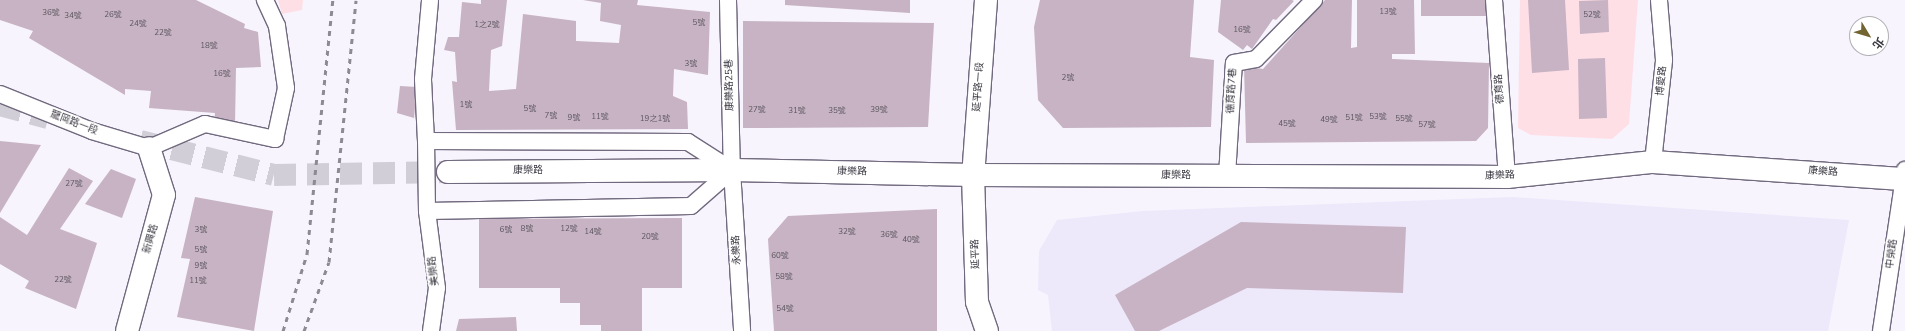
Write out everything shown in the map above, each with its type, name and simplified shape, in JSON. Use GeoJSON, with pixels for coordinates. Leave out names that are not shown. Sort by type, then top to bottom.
{"type":"FeatureCollection","features":[{"type":"Feature","properties":{"kind":"street","name":"延平路一段"},"geometry":{"type":"LineString","coordinates":[[973,175],[986,0]]}},
{"type":"Feature","properties":{"kind":"street","name":"新興路"},"geometry":{"type":"LineString","coordinates":[[126,331],[164,195],[149,148]]}},
{"type":"Feature","properties":{"kind":"street","name":"康樂路"},"geometry":{"type":"LineString","coordinates":[[448,172],[732,170],[973,175],[1507,177],[1653,162],[1904,175]]}},
{"type":"Feature","properties":{"kind":"street","name":"延平路"},"geometry":{"type":"LineString","coordinates":[[973,175],[977,302],[987,331]]}},
{"type":"Feature","properties":{"kind":"lane"},"geometry":{"type":"LineString","coordinates":[[149,148],[205,124],[275,139],[286,88],[277,26],[265,0]]}},
{"type":"Feature","properties":{"kind":"lane","name":"美樂路"},"geometry":{"type":"LineString","coordinates":[[430,0],[423,79],[427,210],[437,288],[431,331]]}},
{"type":"Feature","properties":{"kind":"lane","name":"康樂路25巷"},"geometry":{"type":"LineString","coordinates":[[728,0],[732,170]]}},
{"type":"Feature","properties":{"kind":"lane","name":"德育路7巷"},"geometry":{"type":"LineString","coordinates":[[1227,176],[1234,63],[1256,59],[1314,0]]}},
{"type":"Feature","properties":{"kind":"lane","name":"德育路"},"geometry":{"type":"LineString","coordinates":[[1494,0],[1507,177]]}},
{"type":"Feature","properties":{"kind":"lane","name":"博愛路"},"geometry":{"type":"LineString","coordinates":[[1653,162],[1664,60],[1659,0]]}},
{"type":"Feature","properties":{"kind":"lane","name":"龍岡路一段"},"geometry":{"type":"LineString","coordinates":[[0,94],[92,130],[149,148]]}},
{"type":"Feature","properties":{"kind":"lane"},"geometry":{"type":"LineString","coordinates":[[426,141],[688,142],[732,170],[691,206],[427,210]]}},
{"type":"Feature","properties":{"kind":"lane","name":"永樂路"},"geometry":{"type":"LineString","coordinates":[[732,170],[742,331]]}},
{"type":"Feature","properties":{"kind":"lane","name":"中榮路"},"geometry":{"type":"LineString","coordinates":[[1882,331],[1904,175]]}},
{"type":"Feature","properties":{"kind":"shaded area"},"geometry":{"type":"Polygon","coordinates":[[[278,0],[303,0],[302,10],[282,14],[278,0]]]}},
{"type":"Feature","properties":{"kind":"shaded area"},"geometry":{"type":"Polygon","coordinates":[[[1520,0],[1638,0],[1629,124],[1612,139],[1531,135],[1518,128],[1520,0]]]}},
{"type":"Feature","properties":{"kind":"shaded area"},"geometry":{"type":"Polygon","coordinates":[[[1513,197],[1849,220],[1828,331],[1052,331],[1048,295],[1038,290],[1039,251],[1057,220],[1143,211],[1513,197]]]}},
{"type":"Feature","properties":{"kind":"building"},"geometry":{"type":"Polygon","coordinates":[[[0,0],[196,0],[245,24],[244,28],[258,32],[261,67],[236,68],[235,125],[214,123],[215,113],[149,108],[151,91],[125,89],[125,95],[29,38],[33,31],[0,20],[0,0]]]}},
{"type":"Feature","properties":{"kind":"building"},"geometry":{"type":"Polygon","coordinates":[[[481,0],[507,0],[502,46],[491,50],[489,91],[516,89],[523,14],[576,21],[576,41],[619,43],[621,25],[600,21],[601,3],[583,0],[638,0],[637,5],[710,12],[708,75],[674,69],[673,96],[687,102],[688,129],[456,130],[452,81],[457,82],[455,52],[444,50],[448,37],[459,37],[462,2],[481,4],[481,0]]]}},
{"type":"Feature","properties":{"kind":"building"},"geometry":{"type":"Polygon","coordinates":[[[785,0],[910,0],[910,13],[785,5],[785,0]]]}},
{"type":"Feature","properties":{"kind":"building"},"geometry":{"type":"Polygon","coordinates":[[[1040,0],[1194,0],[1190,57],[1214,60],[1211,127],[1063,128],[1038,100],[1034,27],[1040,0]]]}},
{"type":"Feature","properties":{"kind":"building"},"geometry":{"type":"Polygon","coordinates":[[[1221,0],[1294,1],[1276,20],[1273,19],[1252,49],[1247,45],[1243,50],[1218,32],[1221,0]]]}},
{"type":"Feature","properties":{"kind":"building"},"geometry":{"type":"Polygon","coordinates":[[[1325,0],[1352,0],[1351,48],[1357,47],[1357,0],[1414,0],[1415,54],[1392,54],[1392,59],[1489,63],[1488,128],[1476,141],[1246,143],[1244,66],[1263,69],[1325,0]]]}},
{"type":"Feature","properties":{"kind":"building"},"geometry":{"type":"Polygon","coordinates":[[[1421,0],[1487,0],[1486,16],[1421,16],[1421,0]]]}},
{"type":"Feature","properties":{"kind":"building"},"geometry":{"type":"Polygon","coordinates":[[[1528,0],[1565,0],[1569,70],[1532,73],[1528,0]]]}},
{"type":"Feature","properties":{"kind":"building"},"geometry":{"type":"Polygon","coordinates":[[[1608,0],[1609,32],[1580,34],[1579,1],[1608,0]]]}},
{"type":"Feature","properties":{"kind":"building"},"geometry":{"type":"Polygon","coordinates":[[[743,21],[934,23],[928,127],[743,128],[743,21]]]}},
{"type":"Feature","properties":{"kind":"building"},"geometry":{"type":"Polygon","coordinates":[[[1605,58],[1607,118],[1579,119],[1578,59],[1605,58]]]}},
{"type":"Feature","properties":{"kind":"building"},"geometry":{"type":"Polygon","coordinates":[[[400,86],[417,87],[414,118],[397,113],[400,86]]]}},
{"type":"Feature","properties":{"kind":"building"},"geometry":{"type":"Polygon","coordinates":[[[0,141],[41,145],[0,213],[0,141]]]}},
{"type":"Feature","properties":{"kind":"building"},"geometry":{"type":"Polygon","coordinates":[[[69,168],[93,181],[60,229],[97,243],[76,309],[25,288],[29,281],[0,264],[0,217],[27,235],[69,168]]]}},
{"type":"Feature","properties":{"kind":"building"},"geometry":{"type":"Polygon","coordinates":[[[111,169],[136,179],[122,218],[85,204],[111,169]]]}},
{"type":"Feature","properties":{"kind":"building"},"geometry":{"type":"Polygon","coordinates":[[[195,197],[273,211],[254,331],[177,317],[190,259],[181,258],[195,197]]]}},
{"type":"Feature","properties":{"kind":"building"},"geometry":{"type":"Polygon","coordinates":[[[937,209],[937,331],[774,331],[768,239],[788,216],[937,209]]]}},
{"type":"Feature","properties":{"kind":"building"},"geometry":{"type":"Polygon","coordinates":[[[682,218],[682,288],[642,288],[642,331],[601,331],[601,325],[580,325],[580,303],[560,303],[560,288],[479,288],[479,219],[682,218]]]}},
{"type":"Feature","properties":{"kind":"building"},"geometry":{"type":"Polygon","coordinates":[[[1241,222],[1406,227],[1403,293],[1247,288],[1159,331],[1135,331],[1115,295],[1241,222]]]}},
{"type":"Feature","properties":{"kind":"building"},"geometry":{"type":"Polygon","coordinates":[[[516,317],[517,331],[456,331],[459,319],[516,317]]]}},
{"type":"Feature","properties":{"kind":"tunnel"},"geometry":{"type":"LineString","coordinates":[[0,105],[48,118]]}},
{"type":"Feature","properties":{"kind":"tunnel"},"geometry":{"type":"LineString","coordinates":[[140,141],[274,175],[448,172]]}},
{"type":"Feature","properties":{"kind":"railway"},"geometry":{"type":"LineString","coordinates":[[283,331],[307,254],[333,0]]}},
{"type":"Feature","properties":{"kind":"railway"},"geometry":{"type":"LineString","coordinates":[[304,331],[329,262],[356,0]]}}]}
